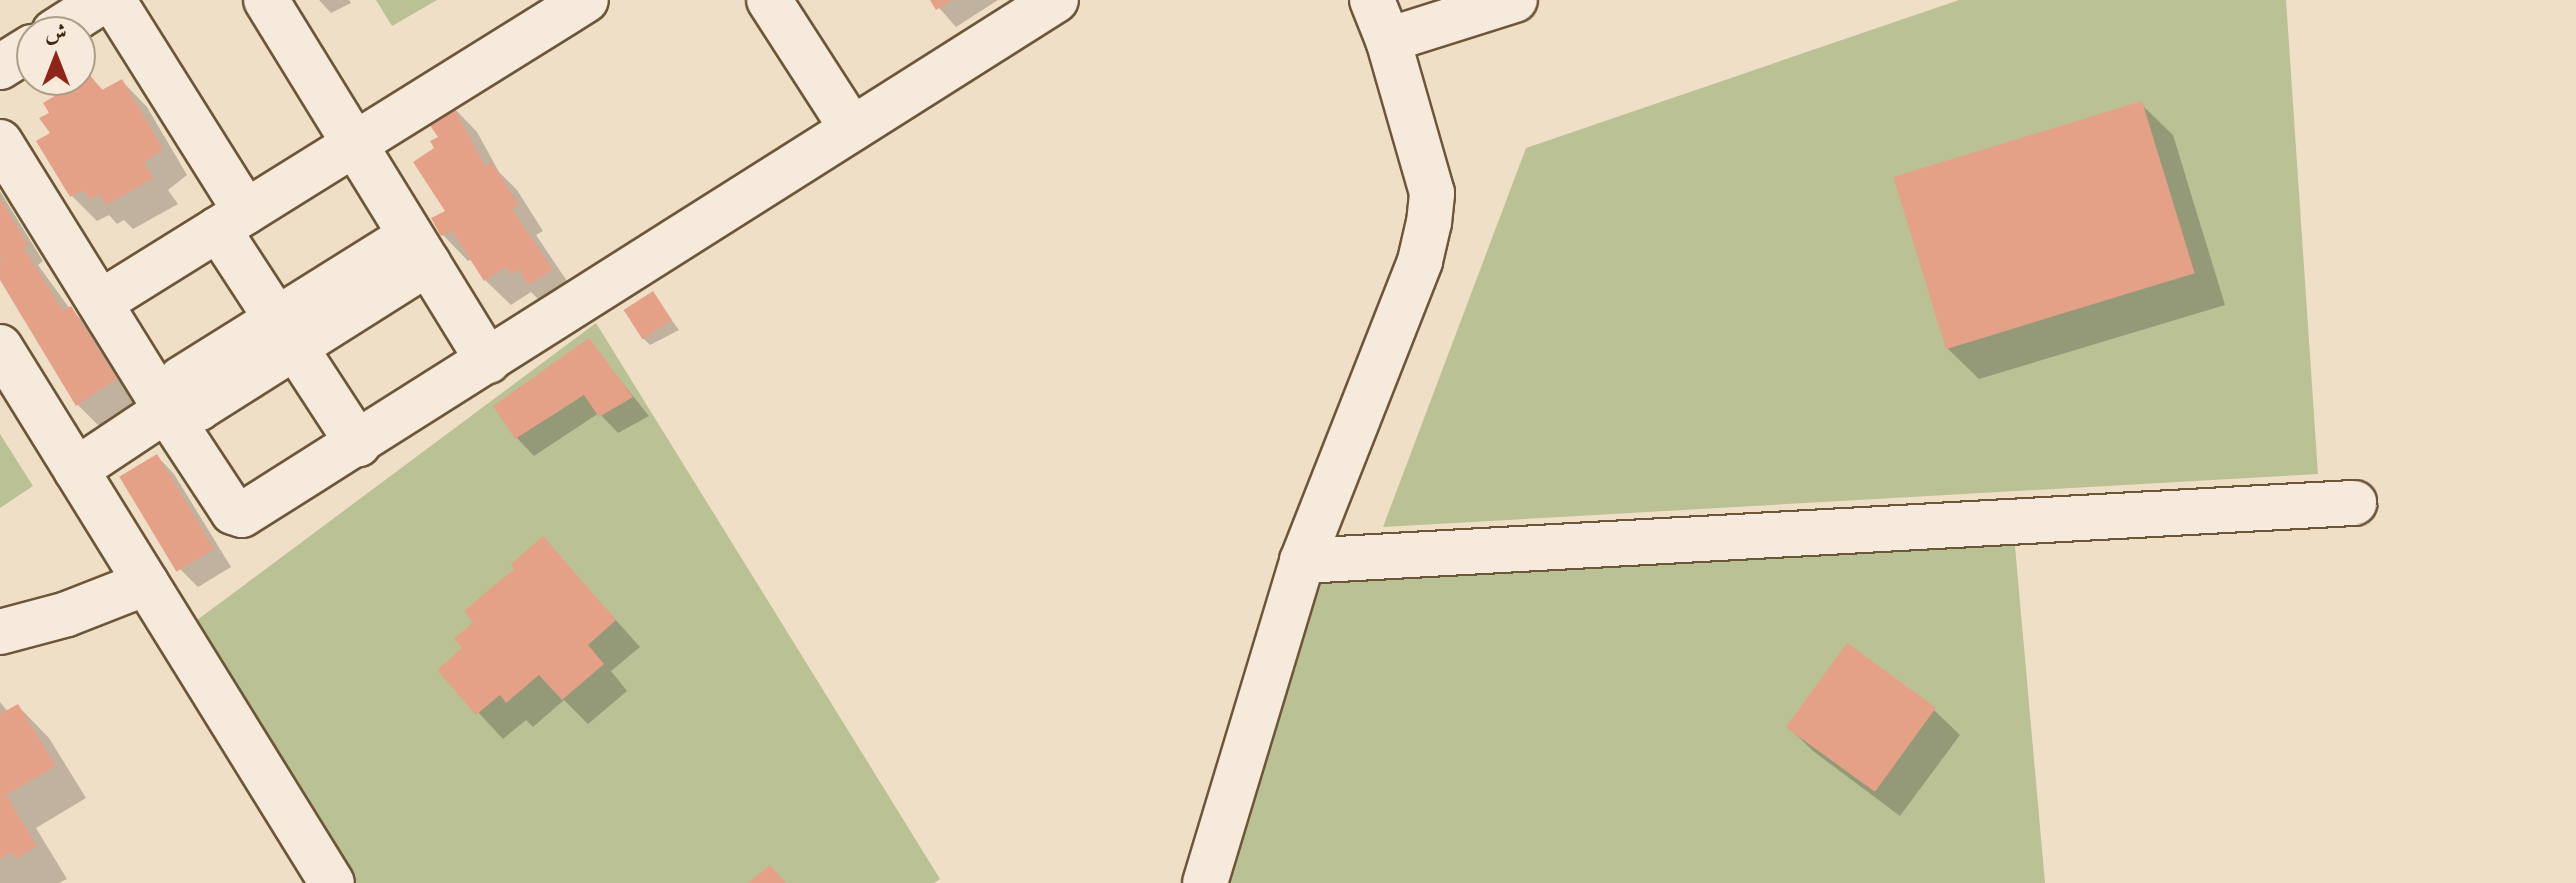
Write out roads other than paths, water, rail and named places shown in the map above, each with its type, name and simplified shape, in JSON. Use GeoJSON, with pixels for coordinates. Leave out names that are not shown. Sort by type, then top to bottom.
{"type":"FeatureCollection","features":[{"type":"Feature","properties":{"kind":"street"},"geometry":{"type":"LineString","coordinates":[[79,16],[104,0]]}},
{"type":"Feature","properties":{"kind":"street"},"geometry":{"type":"LineString","coordinates":[[113,0],[232,220],[286,334],[358,444]]}},
{"type":"Feature","properties":{"kind":"street"},"geometry":{"type":"LineString","coordinates":[[266,0],[488,361]]}},
{"type":"Feature","properties":{"kind":"street"},"geometry":{"type":"LineString","coordinates":[[101,302],[586,0]]}},
{"type":"Feature","properties":{"kind":"street"},"geometry":{"type":"LineString","coordinates":[[769,0],[852,129]]}},
{"type":"Feature","properties":{"kind":"street"},"geometry":{"type":"LineString","coordinates":[[1205,883],[1302,561],[1420,261],[1429,223],[1432,193],[1388,40],[1372,0]]}},
{"type":"Feature","properties":{"kind":"street"},"geometry":{"type":"LineString","coordinates":[[1388,40],[1515,0]]}},
{"type":"Feature","properties":{"kind":"street"},"geometry":{"type":"LineString","coordinates":[[0,142],[166,410],[233,512],[242,515],[852,129],[1030,7]]}},
{"type":"Feature","properties":{"kind":"street"},"geometry":{"type":"LineString","coordinates":[[76,470],[166,410],[199,408],[286,334],[419,250]]}},
{"type":"Feature","properties":{"kind":"street"},"geometry":{"type":"LineString","coordinates":[[0,347],[332,883]]}},
{"type":"Feature","properties":{"kind":"street"},"geometry":{"type":"LineString","coordinates":[[1302,561],[2354,503]]}},
{"type":"Feature","properties":{"kind":"street"},"geometry":{"type":"LineString","coordinates":[[0,632],[67,614],[146,583]]}}]}
